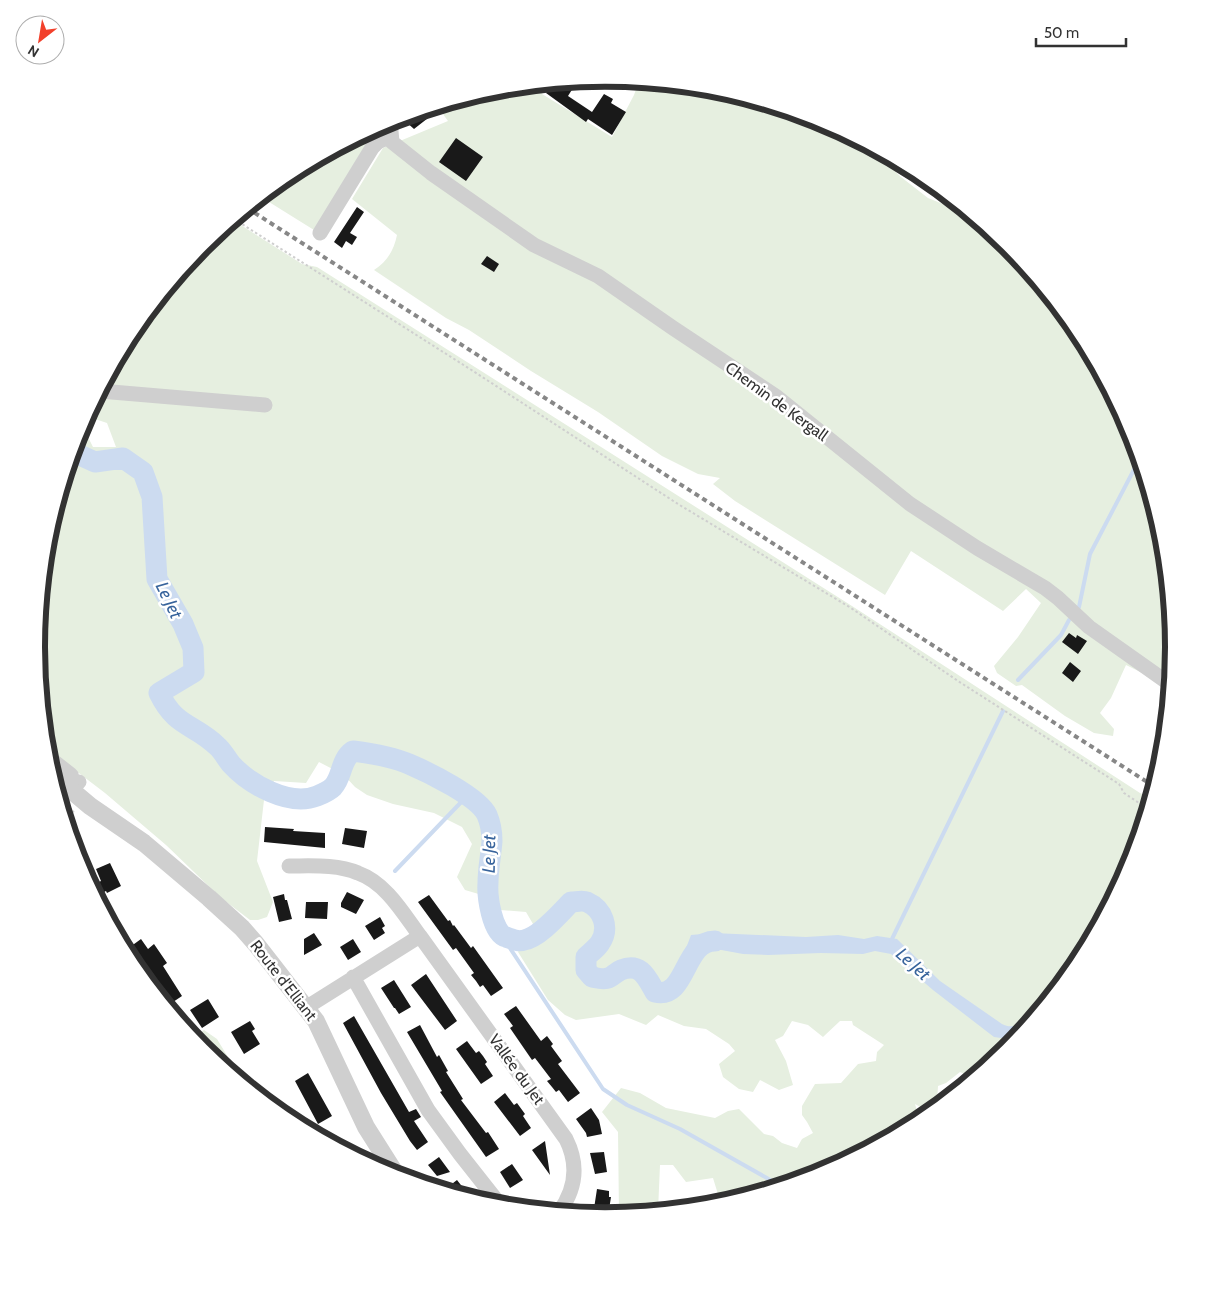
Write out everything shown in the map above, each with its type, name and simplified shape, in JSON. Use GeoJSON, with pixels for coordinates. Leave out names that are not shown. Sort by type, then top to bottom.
{"type":"FeatureCollection","features":[{"type":"Feature","properties":{"kind":"street"},"geometry":{"type":"LineString","coordinates":[[320,233],[372,148],[378,142],[391,136],[391,129]]}},
{"type":"Feature","properties":{"kind":"street","name":"Chemin de Kergall"},"geometry":{"type":"LineString","coordinates":[[391,136],[392,142],[411,159],[534,245],[598,276],[777,397],[910,504],[977,548],[1045,588],[1089,627],[1165,681]]}},
{"type":"Feature","properties":{"kind":"street"},"geometry":{"type":"LineString","coordinates":[[107,392],[265,405]]}},
{"type":"Feature","properties":{"kind":"street","name":"Route d'Elliant"},"geometry":{"type":"LineString","coordinates":[[70,790],[123,821],[144,843],[242,928],[307,1007],[320,1027],[366,1127],[390,1164]]}},
{"type":"Feature","properties":{"kind":"street","name":"Vallée du Jet"},"geometry":{"type":"LineString","coordinates":[[289,866],[338,868],[359,873],[382,888],[391,897],[566,1139],[574,1157],[574,1180],[569,1197],[563,1206]]}},
{"type":"Feature","properties":{"kind":"street"},"geometry":{"type":"LineString","coordinates":[[307,1007],[420,936]]}},
{"type":"Feature","properties":{"kind":"street"},"geometry":{"type":"LineString","coordinates":[[353,977],[432,1116],[493,1196]]}},
{"type":"Feature","properties":{"kind":"path"},"geometry":{"type":"LineString","coordinates":[[240,223],[482,376],[678,504],[851,608],[958,681],[1119,784],[1124,793],[1143,806]]}},
{"type":"Feature","properties":{"kind":"path"},"geometry":{"type":"LineString","coordinates":[[71,813],[76,810]]}},
{"type":"Feature","properties":{"kind":"green space"},"geometry":{"type":"Polygon","coordinates":[[[637,88],[679,91],[715,97],[786,116],[853,144],[884,161],[928,198],[955,209],[1002,251],[1027,277],[1050,306],[1072,336],[1091,367],[1123,433],[1147,502],[1161,574],[1165,610],[1165,684],[1126,665],[1111,698],[1100,713],[1114,729],[1113,736],[1094,733],[1065,716],[1022,685],[1016,686],[997,673],[994,666],[1018,637],[1041,603],[1026,589],[1003,611],[911,551],[885,595],[735,501],[713,484],[720,478],[698,474],[662,456],[598,412],[469,330],[446,318],[374,270],[389,255],[397,235],[352,199],[383,148],[448,121],[441,111],[496,97],[544,90],[542,94],[612,137],[637,88]]]}},
{"type":"Feature","properties":{"kind":"green space"},"geometry":{"type":"Polygon","coordinates":[[[380,134],[365,146],[314,230],[266,200],[325,162],[380,134]]]}},
{"type":"Feature","properties":{"kind":"green space"},"geometry":{"type":"Polygon","coordinates":[[[239,224],[302,264],[317,267],[852,606],[1146,795],[1136,827],[1108,895],[1072,958],[1027,1017],[967,1075],[960,1072],[946,1083],[938,1086],[937,1099],[923,1109],[915,1104],[917,1113],[853,1150],[820,1165],[786,1178],[719,1196],[713,1178],[686,1182],[673,1165],[660,1165],[658,1205],[619,1207],[618,1132],[602,1112],[621,1088],[640,1093],[666,1108],[715,1118],[728,1111],[739,1109],[764,1134],[773,1136],[782,1143],[797,1148],[802,1139],[813,1133],[802,1115],[802,1106],[815,1084],[841,1083],[858,1064],[876,1061],[877,1052],[884,1045],[853,1025],[852,1021],[840,1021],[823,1037],[808,1025],[792,1021],[783,1036],[775,1040],[786,1061],[793,1085],[779,1090],[760,1080],[753,1092],[739,1089],[723,1077],[719,1064],[735,1051],[729,1044],[706,1029],[684,1026],[658,1015],[646,1025],[619,1014],[576,1020],[565,1015],[548,1000],[518,952],[533,924],[526,912],[500,910],[499,900],[465,890],[457,877],[472,844],[462,827],[434,813],[393,804],[367,795],[355,787],[344,775],[319,762],[306,783],[274,781],[264,800],[257,861],[273,902],[267,917],[250,920],[220,897],[166,845],[105,793],[56,756],[46,684],[46,610],[50,574],[64,502],[87,435],[93,447],[116,447],[107,423],[94,419],[120,367],[139,336],[184,277],[239,224]]]}},
{"type":"Feature","properties":{"kind":"green space"},"geometry":{"type":"Polygon","coordinates":[[[204,1030],[217,1039],[233,1065],[209,1043],[200,1033],[204,1030]]]}},
{"type":"Feature","properties":{"kind":"water"},"geometry":{"type":"Polygon","coordinates":[[[713,933],[806,937],[838,935],[864,939],[877,936],[897,939],[940,981],[1002,1024],[1006,1026],[1020,1025],[1006,1039],[994,1037],[933,990],[891,954],[875,951],[863,954],[768,955],[743,954],[716,949],[702,953],[698,960],[685,951],[691,935],[713,933]]]}},
{"type":"Feature","properties":{"kind":"building"},"geometry":{"type":"Polygon","coordinates":[[[573,88],[568,96],[592,112],[604,94],[613,99],[611,103],[626,112],[612,135],[588,119],[586,122],[546,93],[548,90],[573,88]]]}},
{"type":"Feature","properties":{"kind":"building"},"geometry":{"type":"Polygon","coordinates":[[[434,113],[414,129],[407,123],[434,113]]]}},
{"type":"Feature","properties":{"kind":"building"},"geometry":{"type":"Polygon","coordinates":[[[456,138],[483,157],[466,181],[439,162],[456,138]]]}},
{"type":"Feature","properties":{"kind":"building"},"geometry":{"type":"Polygon","coordinates":[[[357,207],[364,212],[350,233],[357,237],[352,245],[346,241],[342,248],[334,242],[357,207]]]}},
{"type":"Feature","properties":{"kind":"building"},"geometry":{"type":"Polygon","coordinates":[[[487,256],[499,264],[494,272],[481,264],[487,256]]]}},
{"type":"Feature","properties":{"kind":"building"},"geometry":{"type":"Polygon","coordinates":[[[1069,633],[1076,638],[1077,635],[1087,641],[1078,654],[1062,642],[1069,633]]]}},
{"type":"Feature","properties":{"kind":"building"},"geometry":{"type":"Polygon","coordinates":[[[1070,662],[1081,671],[1073,682],[1062,673],[1070,662]]]}},
{"type":"Feature","properties":{"kind":"building"},"geometry":{"type":"Polygon","coordinates":[[[265,827],[325,833],[325,848],[264,842],[265,827]]]}},
{"type":"Feature","properties":{"kind":"building"},"geometry":{"type":"Polygon","coordinates":[[[345,828],[367,831],[364,848],[342,844],[345,828]]]}},
{"type":"Feature","properties":{"kind":"building"},"geometry":{"type":"Polygon","coordinates":[[[110,863],[121,886],[107,893],[106,891],[102,893],[98,883],[101,881],[96,869],[110,863]]]}},
{"type":"Feature","properties":{"kind":"building"},"geometry":{"type":"Polygon","coordinates":[[[347,892],[364,900],[356,914],[341,907],[347,892]]]}},
{"type":"Feature","properties":{"kind":"building"},"geometry":{"type":"Polygon","coordinates":[[[284,894],[292,919],[279,922],[273,897],[284,894]]]}},
{"type":"Feature","properties":{"kind":"building"},"geometry":{"type":"Polygon","coordinates":[[[429,895],[471,948],[473,946],[503,988],[491,996],[483,985],[480,987],[471,975],[474,973],[456,948],[453,950],[418,902],[429,895]]]}},
{"type":"Feature","properties":{"kind":"building"},"geometry":{"type":"Polygon","coordinates":[[[306,902],[328,902],[327,919],[305,918],[306,902]]]}},
{"type":"Feature","properties":{"kind":"building"},"geometry":{"type":"Polygon","coordinates":[[[380,917],[385,926],[382,928],[385,933],[374,940],[365,926],[380,917]]]}},
{"type":"Feature","properties":{"kind":"building"},"geometry":{"type":"Polygon","coordinates":[[[314,933],[322,945],[304,955],[304,939],[314,933]]]}},
{"type":"Feature","properties":{"kind":"building"},"geometry":{"type":"Polygon","coordinates":[[[141,939],[148,949],[154,944],[167,963],[163,966],[182,996],[172,1002],[132,946],[141,939]]]}},
{"type":"Feature","properties":{"kind":"building"},"geometry":{"type":"Polygon","coordinates":[[[353,939],[361,952],[348,960],[340,947],[353,939]]]}},
{"type":"Feature","properties":{"kind":"building"},"geometry":{"type":"Polygon","coordinates":[[[426,974],[457,1021],[445,1030],[411,985],[426,974]]]}},
{"type":"Feature","properties":{"kind":"building"},"geometry":{"type":"Polygon","coordinates":[[[394,980],[411,1007],[399,1014],[381,988],[394,980]]]}},
{"type":"Feature","properties":{"kind":"building"},"geometry":{"type":"Polygon","coordinates":[[[208,999],[219,1017],[202,1028],[190,1010],[208,999]]]}},
{"type":"Feature","properties":{"kind":"building"},"geometry":{"type":"Polygon","coordinates":[[[516,1006],[541,1041],[547,1036],[553,1044],[551,1046],[562,1061],[558,1064],[580,1093],[568,1102],[559,1090],[556,1092],[547,1081],[551,1079],[535,1058],[532,1060],[510,1028],[513,1026],[504,1014],[516,1006]]]}},
{"type":"Feature","properties":{"kind":"building"},"geometry":{"type":"Polygon","coordinates":[[[354,1016],[409,1112],[416,1109],[421,1117],[414,1121],[428,1142],[417,1150],[381,1093],[343,1023],[354,1016]]]}},
{"type":"Feature","properties":{"kind":"building"},"geometry":{"type":"Polygon","coordinates":[[[250,1021],[255,1029],[252,1031],[260,1044],[244,1054],[231,1032],[250,1021]]]}},
{"type":"Feature","properties":{"kind":"building"},"geometry":{"type":"Polygon","coordinates":[[[420,1025],[437,1057],[439,1055],[448,1071],[446,1072],[463,1099],[461,1100],[486,1133],[488,1132],[499,1149],[486,1157],[440,1092],[442,1091],[407,1032],[420,1025]]]}},
{"type":"Feature","properties":{"kind":"building"},"geometry":{"type":"Polygon","coordinates":[[[467,1041],[476,1053],[479,1051],[483,1056],[487,1062],[485,1064],[493,1076],[481,1084],[456,1049],[467,1041]]]}},
{"type":"Feature","properties":{"kind":"building"},"geometry":{"type":"Polygon","coordinates":[[[308,1073],[332,1116],[318,1124],[295,1081],[308,1073]]]}},
{"type":"Feature","properties":{"kind":"building"},"geometry":{"type":"Polygon","coordinates":[[[505,1093],[514,1105],[517,1103],[525,1114],[523,1116],[531,1128],[520,1136],[494,1102],[505,1093]]]}},
{"type":"Feature","properties":{"kind":"building"},"geometry":{"type":"Polygon","coordinates":[[[591,1108],[599,1120],[602,1134],[587,1137],[576,1119],[591,1108]]]}},
{"type":"Feature","properties":{"kind":"building"},"geometry":{"type":"Polygon","coordinates":[[[545,1141],[550,1175],[532,1150],[545,1141]]]}},
{"type":"Feature","properties":{"kind":"building"},"geometry":{"type":"Polygon","coordinates":[[[604,1152],[607,1172],[595,1174],[590,1153],[604,1152]]]}},
{"type":"Feature","properties":{"kind":"building"},"geometry":{"type":"Polygon","coordinates":[[[439,1157],[450,1172],[437,1176],[428,1165],[439,1157]]]}},
{"type":"Feature","properties":{"kind":"building"},"geometry":{"type":"Polygon","coordinates":[[[512,1164],[523,1180],[510,1188],[500,1172],[512,1164]]]}},
{"type":"Feature","properties":{"kind":"building"},"geometry":{"type":"Polygon","coordinates":[[[457,1180],[464,1189],[460,1188],[450,1185],[457,1180]]]}},
{"type":"Feature","properties":{"kind":"building"},"geometry":{"type":"Polygon","coordinates":[[[597,1189],[609,1191],[609,1197],[611,1197],[609,1208],[594,1207],[597,1189]]]}},
{"type":"Feature","properties":{"kind":"waterway","name":"Le Jet"},"geometry":{"type":"LineString","coordinates":[[80,455],[95,462],[123,458],[143,472],[152,497],[157,579],[183,624],[193,648],[194,672],[159,693],[165,704],[178,719],[217,746],[231,764],[248,779],[270,792],[282,796],[306,799],[317,796],[333,787],[339,778],[346,759],[353,751],[403,762],[452,786],[482,808],[488,818],[492,841],[488,896],[491,913],[497,929],[506,937],[524,940],[543,930],[571,902],[581,901],[593,905],[601,914],[604,931],[600,943],[586,957],[586,970],[592,977],[606,979],[621,970],[634,968],[642,973],[655,992],[665,992],[680,979],[697,950],[705,944],[715,941]]}},
{"type":"Feature","properties":{"kind":"waterway"},"geometry":{"type":"LineString","coordinates":[[1079,607],[1090,554],[1136,466]]}},
{"type":"Feature","properties":{"kind":"waterway"},"geometry":{"type":"LineString","coordinates":[[1018,680],[1061,635],[1069,620]]}},
{"type":"Feature","properties":{"kind":"waterway"},"geometry":{"type":"LineString","coordinates":[[891,941],[1003,711]]}},
{"type":"Feature","properties":{"kind":"waterway"},"geometry":{"type":"LineString","coordinates":[[395,871],[468,795]]}},
{"type":"Feature","properties":{"kind":"waterway"},"geometry":{"type":"LineString","coordinates":[[502,936],[603,1089],[627,1105],[680,1129],[773,1182]]}},
{"type":"Feature","properties":{"kind":"railway"},"geometry":{"type":"LineString","coordinates":[[253,212],[1149,783]]}}]}
